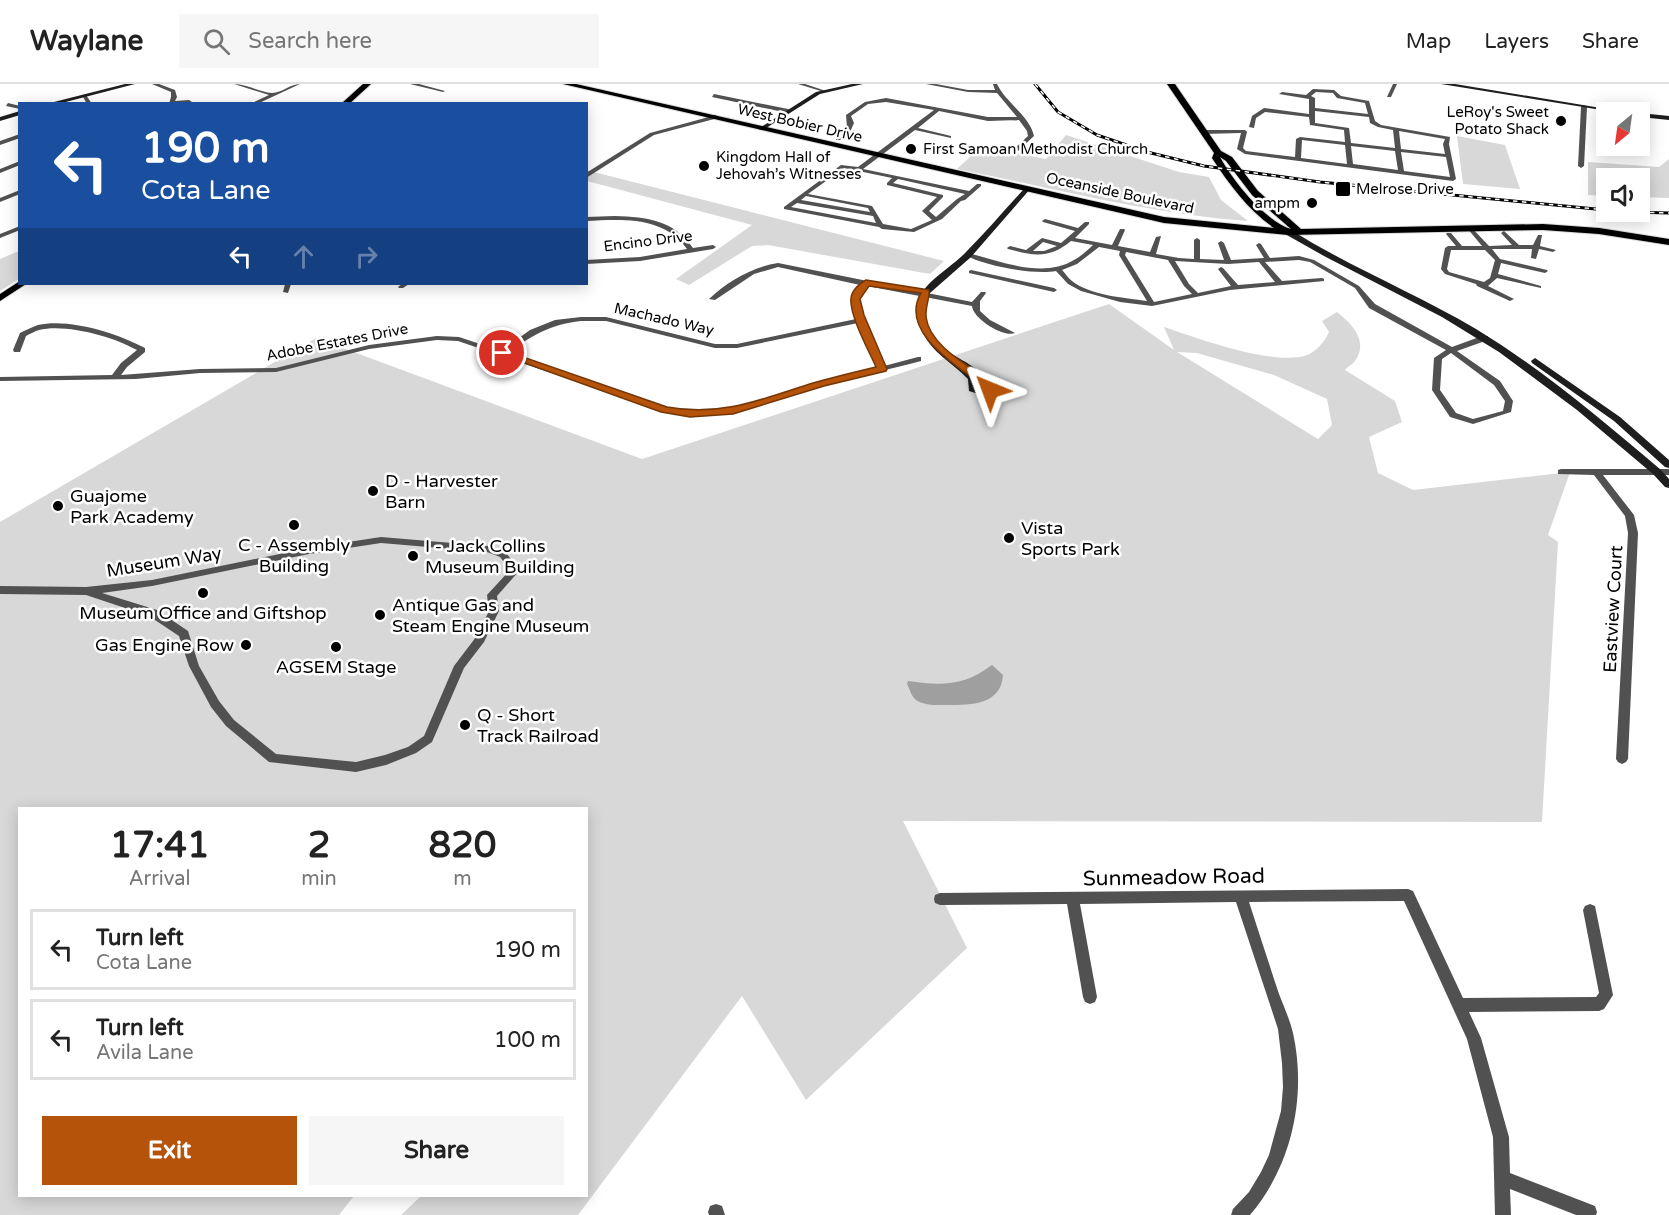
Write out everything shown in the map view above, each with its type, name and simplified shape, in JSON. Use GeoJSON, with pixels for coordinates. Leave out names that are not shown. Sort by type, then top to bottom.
{"type":"FeatureCollection","features":[{"type":"Feature","properties":{"kind":"main road"},"geometry":{"type":"LineString","coordinates":[[58,102],[132,84]]}},
{"type":"Feature","properties":{"kind":"main road"},"geometry":{"type":"LineString","coordinates":[[347,102],[367,84]]}},
{"type":"Feature","properties":{"kind":"main road","name":"West Bobier Drive"},"geometry":{"type":"LineString","coordinates":[[567,84],[1028,188]]}},
{"type":"Feature","properties":{"kind":"main road"},"geometry":{"type":"LineString","coordinates":[[761,129],[824,91],[860,84]]}},
{"type":"Feature","properties":{"kind":"main road"},"geometry":{"type":"LineString","coordinates":[[1171,84],[1218,153],[1229,159],[1255,193],[1314,249],[1444,314],[1541,375],[1657,472],[1669,486]]}},
{"type":"Feature","properties":{"kind":"main road"},"geometry":{"type":"LineString","coordinates":[[1444,84],[1596,109]]}},
{"type":"Feature","properties":{"kind":"main road"},"geometry":{"type":"LineString","coordinates":[[0,119],[18,114]]}},
{"type":"Feature","properties":{"kind":"main road"},"geometry":{"type":"LineString","coordinates":[[1650,116],[1669,118]]}},
{"type":"Feature","properties":{"kind":"main road"},"geometry":{"type":"LineString","coordinates":[[1218,153],[1216,158],[1224,170],[1272,224],[1291,229],[1449,309],[1499,338],[1617,419],[1669,465]]}},
{"type":"Feature","properties":{"kind":"main road"},"geometry":{"type":"LineString","coordinates":[[940,349],[975,373],[988,385],[990,390],[985,393],[972,389],[973,379],[946,357],[930,337],[923,324],[921,310],[925,294],[968,255],[1028,188]]}},
{"type":"Feature","properties":{"kind":"main road","name":"Oceanside Boulevard"},"geometry":{"type":"LineString","coordinates":[[1028,188],[1201,220],[1252,225],[1272,224]]}},
{"type":"Feature","properties":{"kind":"main road","name":"Oceanside Boulevard"},"geometry":{"type":"LineString","coordinates":[[1028,188],[1164,220],[1291,229],[1421,228],[1471,225],[1543,227],[1599,231],[1669,242]]}},
{"type":"Feature","properties":{"kind":"main road","name":"Oceanside Boulevard"},"geometry":{"type":"LineString","coordinates":[[1291,229],[1565,223],[1669,237]]}},
{"type":"Feature","properties":{"kind":"main road"},"geometry":{"type":"LineString","coordinates":[[0,298],[20,285]]}},
{"type":"Feature","properties":{"kind":"street"},"geometry":{"type":"LineString","coordinates":[[154,84],[173,92],[172,102]]}},
{"type":"Feature","properties":{"kind":"street"},"geometry":{"type":"LineString","coordinates":[[236,84],[272,94]]}},
{"type":"Feature","properties":{"kind":"street"},"geometry":{"type":"LineString","coordinates":[[253,88],[266,84]]}},
{"type":"Feature","properties":{"kind":"street"},"geometry":{"type":"LineString","coordinates":[[256,102],[298,84]]}},
{"type":"Feature","properties":{"kind":"street"},"geometry":{"type":"LineString","coordinates":[[412,84],[443,91]]}},
{"type":"Feature","properties":{"kind":"street"},"geometry":{"type":"LineString","coordinates":[[800,84],[824,91]]}},
{"type":"Feature","properties":{"kind":"street"},"geometry":{"type":"LineString","coordinates":[[933,84],[968,92],[998,92]]}},
{"type":"Feature","properties":{"kind":"street"},"geometry":{"type":"LineString","coordinates":[[995,84],[998,92],[1032,132],[1016,150]]}},
{"type":"Feature","properties":{"kind":"street"},"geometry":{"type":"LineString","coordinates":[[1312,84],[1345,91],[1351,94],[1351,98]]}},
{"type":"Feature","properties":{"kind":"street"},"geometry":{"type":"LineString","coordinates":[[1389,96],[1395,84]]}},
{"type":"Feature","properties":{"kind":"street"},"geometry":{"type":"LineString","coordinates":[[1242,130],[1240,146],[1243,151],[1298,159],[1401,173],[1453,179],[1446,144],[1448,138],[1375,124],[1367,102],[1339,97],[1334,92],[1315,90],[1310,96],[1312,124],[1347,129],[1350,166]]}},
{"type":"Feature","properties":{"kind":"street"},"geometry":{"type":"LineString","coordinates":[[1282,94],[1310,96]]}},
{"type":"Feature","properties":{"kind":"street"},"geometry":{"type":"LineString","coordinates":[[84,96],[88,102]]}},
{"type":"Feature","properties":{"kind":"street"},"geometry":{"type":"LineString","coordinates":[[714,96],[788,111]]}},
{"type":"Feature","properties":{"kind":"street"},"geometry":{"type":"LineString","coordinates":[[838,139],[848,131],[851,123],[848,116],[874,101],[895,101],[988,119],[1020,118]]}},
{"type":"Feature","properties":{"kind":"street"},"geometry":{"type":"LineString","coordinates":[[8,105],[18,108]]}},
{"type":"Feature","properties":{"kind":"street"},"geometry":{"type":"LineString","coordinates":[[1581,166],[1584,107]]}},
{"type":"Feature","properties":{"kind":"street"},"geometry":{"type":"LineString","coordinates":[[860,168],[938,110]]}},
{"type":"Feature","properties":{"kind":"street"},"geometry":{"type":"LineString","coordinates":[[1202,130],[1255,131],[1252,128],[1254,117],[1264,110],[1371,116]]}},
{"type":"Feature","properties":{"kind":"street"},"geometry":{"type":"LineString","coordinates":[[588,175],[652,134],[716,117]]}},
{"type":"Feature","properties":{"kind":"street"},"geometry":{"type":"LineString","coordinates":[[913,128],[949,136]]}},
{"type":"Feature","properties":{"kind":"street"},"geometry":{"type":"LineString","coordinates":[[1396,129],[1401,173]]}},
{"type":"Feature","properties":{"kind":"street"},"geometry":{"type":"LineString","coordinates":[[0,143],[18,137]]}},
{"type":"Feature","properties":{"kind":"street"},"geometry":{"type":"LineString","coordinates":[[1298,159],[1299,139],[1302,138],[1449,156]]}},
{"type":"Feature","properties":{"kind":"street"},"geometry":{"type":"LineString","coordinates":[[0,171],[18,164]]}},
{"type":"Feature","properties":{"kind":"street"},"geometry":{"type":"LineString","coordinates":[[588,165],[601,167]]}},
{"type":"Feature","properties":{"kind":"street"},"geometry":{"type":"LineString","coordinates":[[970,193],[843,166],[786,208],[912,231],[936,220],[970,193],[980,185]]}},
{"type":"Feature","properties":{"kind":"street"},"geometry":{"type":"LineString","coordinates":[[897,177],[889,184],[941,196],[925,211],[936,220]]}},
{"type":"Feature","properties":{"kind":"street"},"geometry":{"type":"LineString","coordinates":[[0,200],[18,193]]}},
{"type":"Feature","properties":{"kind":"street"},"geometry":{"type":"LineString","coordinates":[[804,195],[870,207],[882,227]]}},
{"type":"Feature","properties":{"kind":"street"},"geometry":{"type":"LineString","coordinates":[[796,201],[875,215]]}},
{"type":"Feature","properties":{"kind":"street"},"geometry":{"type":"LineString","coordinates":[[588,219],[618,218],[651,222],[679,232],[691,250]]}},
{"type":"Feature","properties":{"kind":"street"},"geometry":{"type":"LineString","coordinates":[[1045,221],[1079,230]]}},
{"type":"Feature","properties":{"kind":"street"},"geometry":{"type":"LineString","coordinates":[[1010,248],[1027,253],[1052,252],[1088,223]]}},
{"type":"Feature","properties":{"kind":"street"},"geometry":{"type":"LineString","coordinates":[[1471,225],[1498,260],[1545,271]]}},
{"type":"Feature","properties":{"kind":"street"},"geometry":{"type":"LineString","coordinates":[[0,236],[18,229]]}},
{"type":"Feature","properties":{"kind":"street"},"geometry":{"type":"LineString","coordinates":[[1114,249],[1122,230]]}},
{"type":"Feature","properties":{"kind":"street"},"geometry":{"type":"LineString","coordinates":[[1504,233],[1517,247]]}},
{"type":"Feature","properties":{"kind":"street"},"geometry":{"type":"LineString","coordinates":[[1449,234],[1460,247]]}},
{"type":"Feature","properties":{"kind":"street"},"geometry":{"type":"LineString","coordinates":[[1534,258],[1540,236]]}},
{"type":"Feature","properties":{"kind":"street"},"geometry":{"type":"LineString","coordinates":[[1152,255],[1160,237]]}},
{"type":"Feature","properties":{"kind":"street"},"geometry":{"type":"LineString","coordinates":[[1070,239],[1114,249],[1197,261],[1228,262],[1299,258],[1312,261],[1357,287],[1372,306],[1451,350],[1497,383],[1509,401],[1509,408],[1505,414],[1473,422],[1457,418],[1449,411],[1435,385],[1438,358],[1451,350],[1485,338]]}},
{"type":"Feature","properties":{"kind":"street"},"geometry":{"type":"LineString","coordinates":[[1027,253],[1042,240],[1063,245]]}},
{"type":"Feature","properties":{"kind":"street"},"geometry":{"type":"LineString","coordinates":[[1197,240],[1197,261]]}},
{"type":"Feature","properties":{"kind":"street"},"geometry":{"type":"LineString","coordinates":[[1221,243],[1228,262]]}},
{"type":"Feature","properties":{"kind":"street"},"geometry":{"type":"LineString","coordinates":[[968,255],[1022,268],[1057,268],[1075,263],[1097,245]]}},
{"type":"Feature","properties":{"kind":"street"},"geometry":{"type":"LineString","coordinates":[[1259,245],[1264,260],[1279,282]]}},
{"type":"Feature","properties":{"kind":"street","name":"Encino Drive"},"geometry":{"type":"LineString","coordinates":[[588,262],[640,259],[713,247]]}},
{"type":"Feature","properties":{"kind":"street"},"geometry":{"type":"LineString","coordinates":[[1510,299],[1447,273],[1444,268],[1448,248],[1536,247],[1552,250]]}},
{"type":"Feature","properties":{"kind":"street"},"geometry":{"type":"LineString","coordinates":[[1123,250],[1122,255],[1152,304]]}},
{"type":"Feature","properties":{"kind":"street"},"geometry":{"type":"LineString","coordinates":[[1170,258],[1186,285],[1197,295]]}},
{"type":"Feature","properties":{"kind":"street"},"geometry":{"type":"LineString","coordinates":[[1479,285],[1485,285],[1493,279],[1498,260]]}},
{"type":"Feature","properties":{"kind":"street"},"geometry":{"type":"LineString","coordinates":[[713,299],[755,271],[772,265],[787,265],[866,283],[976,303]]}},
{"type":"Feature","properties":{"kind":"street"},"geometry":{"type":"LineString","coordinates":[[1013,281],[1022,268]]}},
{"type":"Feature","properties":{"kind":"street"},"geometry":{"type":"LineString","coordinates":[[1057,268],[1077,288],[1119,300],[1152,304],[1236,287],[1322,280]]}},
{"type":"Feature","properties":{"kind":"street"},"geometry":{"type":"LineString","coordinates":[[1221,269],[1236,287]]}},
{"type":"Feature","properties":{"kind":"street"},"geometry":{"type":"LineString","coordinates":[[971,272],[1054,290]]}},
{"type":"Feature","properties":{"kind":"street"},"geometry":{"type":"LineString","coordinates":[[1494,275],[1539,287]]}},
{"type":"Feature","properties":{"kind":"street"},"geometry":{"type":"LineString","coordinates":[[866,283],[855,299],[861,320],[882,369]]}},
{"type":"Feature","properties":{"kind":"street"},"geometry":{"type":"LineString","coordinates":[[286,292],[288,285]]}},
{"type":"Feature","properties":{"kind":"street"},"geometry":{"type":"LineString","coordinates":[[983,293],[976,303],[976,311],[987,322],[1011,333]]}},
{"type":"Feature","properties":{"kind":"street","name":"Machado Way"},"geometry":{"type":"LineString","coordinates":[[502,353],[533,332],[558,322],[581,319],[606,319],[715,346],[737,346],[861,320]]}},
{"type":"Feature","properties":{"kind":"street"},"geometry":{"type":"LineString","coordinates":[[17,350],[23,335],[39,327],[109,334],[142,350],[124,365],[115,377]]}},
{"type":"Feature","properties":{"kind":"street","name":"Adobe Estates Drive"},"geometry":{"type":"LineString","coordinates":[[0,380],[276,370],[369,347],[437,338],[459,339],[665,409],[690,414],[733,411],[820,384],[918,359]]}},
{"type":"Feature","properties":{"kind":"street"},"geometry":{"type":"LineString","coordinates":[[1561,472],[1669,472]]}},
{"type":"Feature","properties":{"kind":"street","name":"Eastview Court"},"geometry":{"type":"LineString","coordinates":[[1596,472],[1629,515],[1633,532],[1622,759]]}},
{"type":"Feature","properties":{"kind":"street","name":"Museum Way"},"geometry":{"type":"LineString","coordinates":[[0,590],[86,591],[152,583],[309,551],[381,540],[488,549],[503,555],[514,570],[492,595],[494,611],[480,639],[459,666],[428,739],[412,750],[386,760],[356,767],[273,759],[230,723],[215,705],[194,666],[184,634],[153,614],[86,591]]}},
{"type":"Feature","properties":{"kind":"street","name":"Sunmeadow Road"},"geometry":{"type":"LineString","coordinates":[[940,899],[1408,895],[1458,1005]]}},
{"type":"Feature","properties":{"kind":"street"},"geometry":{"type":"LineString","coordinates":[[1239,1215],[1250,1204],[1276,1158],[1285,1134],[1290,1103],[1287,1040],[1240,896]]}},
{"type":"Feature","properties":{"kind":"street"},"geometry":{"type":"LineString","coordinates":[[1072,898],[1090,997]]}},
{"type":"Feature","properties":{"kind":"street"},"geometry":{"type":"LineString","coordinates":[[1503,1215],[1502,1137],[1474,1038],[1458,1005],[1599,1004],[1606,995],[1590,910]]}},
{"type":"Feature","properties":{"kind":"street"},"geometry":{"type":"LineString","coordinates":[[1504,1179],[1590,1212]]}},
{"type":"Feature","properties":{"kind":"shaded area"},"geometry":{"type":"Polygon","coordinates":[[[1066,135],[1179,172],[1209,177],[1221,200],[1248,221],[1174,213],[957,169],[982,146],[1046,159],[1066,135]]]}},
{"type":"Feature","properties":{"kind":"shaded area"},"geometry":{"type":"Polygon","coordinates":[[[1457,136],[1505,145],[1520,189],[1463,184],[1457,136]]]}},
{"type":"Feature","properties":{"kind":"shaded area"},"geometry":{"type":"Polygon","coordinates":[[[1669,159],[1669,198],[1650,197],[1650,168],[1596,168],[1596,195],[1588,195],[1588,162],[1659,167],[1669,159]]]}},
{"type":"Feature","properties":{"kind":"shaded area"},"geometry":{"type":"Polygon","coordinates":[[[588,171],[944,261],[930,274],[768,245],[752,246],[689,285],[676,279],[752,225],[588,181],[588,171]]]}},
{"type":"Feature","properties":{"kind":"shaded area"},"geometry":{"type":"Polygon","coordinates":[[[18,251],[18,280],[0,291],[0,259],[18,251]]]}},
{"type":"Feature","properties":{"kind":"shaded area"},"geometry":{"type":"Polygon","coordinates":[[[1109,304],[1174,350],[1164,327],[1250,353],[1284,358],[1304,356],[1317,348],[1329,332],[1322,321],[1337,312],[1357,334],[1360,347],[1354,362],[1345,370],[1395,401],[1402,422],[1369,437],[1378,473],[1413,490],[1570,472],[1548,535],[1558,542],[1542,822],[903,821],[967,948],[806,1100],[742,996],[578,1215],[401,1215],[420,1197],[588,1197],[588,807],[18,807],[18,1197],[353,1197],[339,1215],[0,1215],[0,522],[316,338],[642,459],[1109,304]],[[1177,352],[1318,439],[1332,425],[1327,399],[1274,375],[1197,353],[1177,352]]]}},
{"type":"Feature","properties":{"kind":"shaded area"},"geometry":{"type":"Polygon","coordinates":[[[992,665],[1003,675],[1001,685],[991,698],[975,703],[932,705],[923,703],[914,698],[907,684],[908,681],[942,684],[962,681],[992,665]]]}},
{"type":"Feature","properties":{"kind":"railway"},"geometry":{"type":"LineString","coordinates":[[1035,84],[1058,112],[1097,135],[1147,152],[1204,166],[1320,182],[1596,209]]}},
{"type":"Feature","properties":{"kind":"railway"},"geometry":{"type":"LineString","coordinates":[[1650,212],[1669,213]]}},
{"type":"Feature","properties":{"kind":"place","name":"LeRoy's Sweet Potato Shack"},"geometry":{"type":"Point","coordinates":[1561,121]}},
{"type":"Feature","properties":{"kind":"place","name":"First Samoan Methodist Church"},"geometry":{"type":"Point","coordinates":[911,149]}},
{"type":"Feature","properties":{"kind":"place","name":"Kingdom Hall of Jehovah’s Witnesses"},"geometry":{"type":"Point","coordinates":[704,166]}},
{"type":"Feature","properties":{"kind":"place","name":"Melrose Drive"},"geometry":{"type":"Point","coordinates":[1343,189]}},
{"type":"Feature","properties":{"kind":"place","name":"ampm"},"geometry":{"type":"Point","coordinates":[1312,203]}},
{"type":"Feature","properties":{"kind":"place","name":"D - Harvester Barn"},"geometry":{"type":"Point","coordinates":[373,491]}},
{"type":"Feature","properties":{"kind":"place","name":"Guajome Park Academy"},"geometry":{"type":"Point","coordinates":[58,506]}},
{"type":"Feature","properties":{"kind":"place","name":"C - Assembly Building"},"geometry":{"type":"Point","coordinates":[294,525]}},
{"type":"Feature","properties":{"kind":"place","name":"Vista Sports Park"},"geometry":{"type":"Point","coordinates":[1009,538]}},
{"type":"Feature","properties":{"kind":"place","name":"I - Jack Collins Museum Building"},"geometry":{"type":"Point","coordinates":[413,556]}},
{"type":"Feature","properties":{"kind":"place","name":"Museum Office and Giftshop"},"geometry":{"type":"Point","coordinates":[203,593]}},
{"type":"Feature","properties":{"kind":"place","name":"Antique Gas and Steam Engine Museum"},"geometry":{"type":"Point","coordinates":[380,615]}},
{"type":"Feature","properties":{"kind":"place","name":"Gas Engine Row"},"geometry":{"type":"Point","coordinates":[246,645]}},
{"type":"Feature","properties":{"kind":"place","name":"AGSEM Stage"},"geometry":{"type":"Point","coordinates":[336,647]}},
{"type":"Feature","properties":{"kind":"place","name":"Q - Short Track Railroad"},"geometry":{"type":"Point","coordinates":[465,725]}},
{"type":"Feature","properties":{"kind":"route"},"geometry":{"type":"LineString","coordinates":[[502,353],[665,409],[690,414],[733,411],[820,384],[882,369],[859,315],[855,299],[866,283],[878,283],[926,292],[923,298],[921,318],[930,337],[940,349],[951,354],[975,373],[988,385],[990,390]]}}]}
